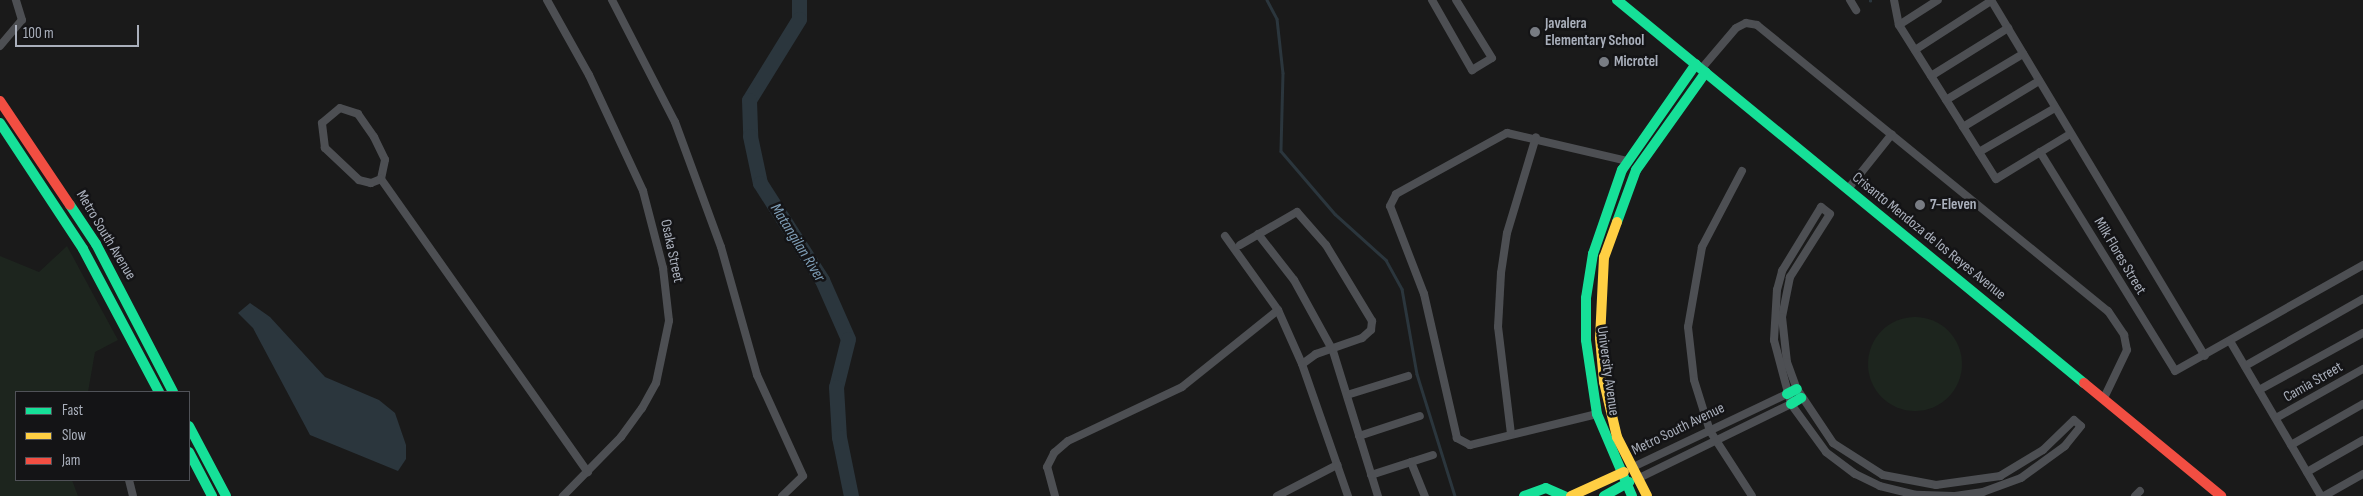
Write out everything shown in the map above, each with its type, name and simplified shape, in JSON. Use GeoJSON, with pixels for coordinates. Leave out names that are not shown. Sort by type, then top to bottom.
{"type":"FeatureCollection","features":[{"type":"Feature","properties":{"kind":"street"},"geometry":{"type":"LineString","coordinates":[[0,46],[22,20],[16,0]]}},
{"type":"Feature","properties":{"kind":"street","name":"Osaka Street"},"geometry":{"type":"LineString","coordinates":[[547,0],[634,167],[666,285],[669,321],[656,382],[621,437],[562,496]]}},
{"type":"Feature","properties":{"kind":"street"},"geometry":{"type":"LineString","coordinates":[[612,0],[673,116],[721,247],[757,375],[803,476],[782,496]]}},
{"type":"Feature","properties":{"kind":"street"},"geometry":{"type":"LineString","coordinates":[[1432,0],[1472,70],[1492,58],[1456,0]]}},
{"type":"Feature","properties":{"kind":"street","name":"Crisanto Mendoza de los Reyes Avenue"},"geometry":{"type":"LineString","coordinates":[[1618,0],[2221,496]]}},
{"type":"Feature","properties":{"kind":"street"},"geometry":{"type":"LineString","coordinates":[[1850,0],[1856,10]]}},
{"type":"Feature","properties":{"kind":"street"},"geometry":{"type":"LineString","coordinates":[[1894,0],[1899,24],[1996,179],[2070,134]]}},
{"type":"Feature","properties":{"kind":"street"},"geometry":{"type":"LineString","coordinates":[[1899,24],[1938,0]]}},
{"type":"Feature","properties":{"kind":"street"},"geometry":{"type":"LineString","coordinates":[[1914,50],[1991,1],[2205,356],[2363,266]]}},
{"type":"Feature","properties":{"kind":"street"},"geometry":{"type":"LineString","coordinates":[[1701,68],[1736,28],[1752,23],[1892,134],[2114,318],[2126,341],[2126,354],[2104,398]]}},
{"type":"Feature","properties":{"kind":"street"},"geometry":{"type":"LineString","coordinates":[[1931,76],[2008,28]]}},
{"type":"Feature","properties":{"kind":"street"},"geometry":{"type":"LineString","coordinates":[[1946,100],[2023,54]]}},
{"type":"Feature","properties":{"kind":"street","name":"University Avenue"},"geometry":{"type":"LineString","coordinates":[[1632,496],[1619,474],[1597,414],[1586,340],[1586,298],[1605,211],[1627,162],[1701,68]]}},
{"type":"Feature","properties":{"kind":"street","name":"University Avenue"},"geometry":{"type":"LineString","coordinates":[[1647,496],[1636,479],[1617,437],[1604,382],[1600,338],[1604,257],[1636,170],[1701,68]]}},
{"type":"Feature","properties":{"kind":"street"},"geometry":{"type":"LineString","coordinates":[[1963,127],[2039,82]]}},
{"type":"Feature","properties":{"kind":"street","name":"Metro South Avenue"},"geometry":{"type":"LineString","coordinates":[[0,101],[96,244],[172,391]]}},
{"type":"Feature","properties":{"kind":"street"},"geometry":{"type":"LineString","coordinates":[[381,179],[372,183],[359,180],[325,148],[320,135],[330,113],[340,108],[358,114],[385,160],[381,179],[588,472]]}},
{"type":"Feature","properties":{"kind":"street"},"geometry":{"type":"LineString","coordinates":[[1979,152],[2055,108]]}},
{"type":"Feature","properties":{"kind":"street","name":"Metro South Avenue"},"geometry":{"type":"LineString","coordinates":[[0,123],[82,249],[158,391]]}},
{"type":"Feature","properties":{"kind":"street"},"geometry":{"type":"LineString","coordinates":[[1597,414],[1470,445],[1457,438],[1424,294],[1390,206],[1396,194],[1499,136],[1517,132],[1627,162]]}},
{"type":"Feature","properties":{"kind":"street"},"geometry":{"type":"LineString","coordinates":[[1848,189],[1892,134]]}},
{"type":"Feature","properties":{"kind":"street"},"geometry":{"type":"LineString","coordinates":[[1511,434],[1498,327],[1500,273],[1507,233],[1536,137]]}},
{"type":"Feature","properties":{"kind":"street","name":"Milk Flores Street"},"geometry":{"type":"LineString","coordinates":[[2040,152],[2178,371],[2205,356]]}},
{"type":"Feature","properties":{"kind":"street"},"geometry":{"type":"LineString","coordinates":[[1742,171],[1712,220],[1690,300],[1694,380],[1710,431],[1752,496]]}},
{"type":"Feature","properties":{"kind":"street"},"geometry":{"type":"LineString","coordinates":[[1821,207],[1830,214],[1800,258],[1784,302],[1783,341],[1799,394],[1833,443],[1862,464],[1900,480],[1951,485],[2000,476],[2035,456],[2074,420],[2082,426],[2038,469],[2005,485],[1963,495],[1953,496],[1896,491],[1855,474],[1812,437],[1789,399],[1774,340],[1776,290],[1790,253],[1821,207]]}},
{"type":"Feature","properties":{"kind":"street"},"geometry":{"type":"LineString","coordinates":[[1240,245],[1297,212],[1349,280],[1373,326],[1362,338],[1302,364]]}},
{"type":"Feature","properties":{"kind":"street"},"geometry":{"type":"LineString","coordinates":[[1258,234],[1294,280],[1333,351],[1378,496]]}},
{"type":"Feature","properties":{"kind":"street"},"geometry":{"type":"LineString","coordinates":[[1225,236],[1278,310],[1302,364],[1348,496]]}},
{"type":"Feature","properties":{"kind":"street"},"geometry":{"type":"LineString","coordinates":[[2245,366],[2363,299]]}},
{"type":"Feature","properties":{"kind":"street"},"geometry":{"type":"LineString","coordinates":[[1055,496],[1047,468],[1054,453],[1068,441],[1182,387],[1278,310]]}},
{"type":"Feature","properties":{"kind":"street"},"geometry":{"type":"LineString","coordinates":[[2259,390],[2363,333]]}},
{"type":"Feature","properties":{"kind":"street"},"geometry":{"type":"LineString","coordinates":[[2230,341],[2322,496],[2362,476]]}},
{"type":"Feature","properties":{"kind":"street","name":"Camia Street"},"geometry":{"type":"LineString","coordinates":[[2276,418],[2363,369]]}},
{"type":"Feature","properties":{"kind":"street"},"geometry":{"type":"LineString","coordinates":[[1347,395],[1408,376]]}},
{"type":"Feature","properties":{"kind":"street","name":"Metro South Avenue"},"geometry":{"type":"LineString","coordinates":[[1604,496],[1715,441],[1799,394]]}},
{"type":"Feature","properties":{"kind":"street","name":"Metro South Avenue"},"geometry":{"type":"LineString","coordinates":[[1571,496],[1710,431],[1789,399]]}},
{"type":"Feature","properties":{"kind":"street"},"geometry":{"type":"LineString","coordinates":[[2291,445],[2363,404]]}},
{"type":"Feature","properties":{"kind":"street"},"geometry":{"type":"LineString","coordinates":[[1359,436],[1420,416]]}},
{"type":"Feature","properties":{"kind":"street"},"geometry":{"type":"LineString","coordinates":[[190,428],[226,496]]}},
{"type":"Feature","properties":{"kind":"street"},"geometry":{"type":"LineString","coordinates":[[2307,472],[2363,440]]}},
{"type":"Feature","properties":{"kind":"street"},"geometry":{"type":"LineString","coordinates":[[190,454],[212,496]]}},
{"type":"Feature","properties":{"kind":"street"},"geometry":{"type":"LineString","coordinates":[[1371,475],[1433,456]]}},
{"type":"Feature","properties":{"kind":"street"},"geometry":{"type":"LineString","coordinates":[[1411,462],[1425,496]]}},
{"type":"Feature","properties":{"kind":"street"},"geometry":{"type":"LineString","coordinates":[[1277,496],[1337,465]]}},
{"type":"Feature","properties":{"kind":"street"},"geometry":{"type":"LineString","coordinates":[[129,481],[133,496]]}},
{"type":"Feature","properties":{"kind":"street"},"geometry":{"type":"LineString","coordinates":[[1960,484],[1963,495]]}},
{"type":"Feature","properties":{"kind":"street"},"geometry":{"type":"LineString","coordinates":[[1951,485],[1953,496]]}},
{"type":"Feature","properties":{"kind":"street"},"geometry":{"type":"LineString","coordinates":[[1524,496],[1546,488],[1564,496]]}},
{"type":"Feature","properties":{"kind":"shaded area"},"geometry":{"type":"Polygon","coordinates":[[[67,246],[118,340],[95,352],[88,391],[15,391],[15,481],[72,481],[78,496],[0,496],[0,256],[39,272],[67,246]]]}},
{"type":"Feature","properties":{"kind":"shaded area"},"geometry":{"type":"Polygon","coordinates":[[[250,303],[270,317],[325,377],[379,400],[395,413],[406,445],[406,459],[398,471],[310,435],[253,328],[238,313],[250,303]]]}},
{"type":"Feature","properties":{"kind":"shaded area"},"geometry":{"type":"Polygon","coordinates":[[[1906,317],[1924,317],[1949,330],[1959,346],[1962,364],[1959,382],[1949,398],[1924,411],[1906,411],[1881,398],[1868,373],[1868,355],[1881,330],[1906,317]]]}},
{"type":"Feature","properties":{"kind":"waterway","name":"Matangilan River"},"geometry":{"type":"LineString","coordinates":[[799,0],[799,19],[749,100],[750,136],[760,183],[822,280],[848,339],[836,387],[839,437],[851,496]]}},
{"type":"Feature","properties":{"kind":"waterway"},"geometry":{"type":"LineString","coordinates":[[1267,0],[1277,19],[1283,73],[1281,151],[1335,214],[1386,260],[1402,289],[1417,374],[1455,496]]}},
{"type":"Feature","properties":{"kind":"traffic: fast"},"geometry":{"type":"LineString","coordinates":[[1617,0],[2084,383]]}},
{"type":"Feature","properties":{"kind":"traffic: fast"},"geometry":{"type":"LineString","coordinates":[[1632,496],[1597,414],[1586,340],[1586,298],[1593,254],[1622,170],[1696,64]]}},
{"type":"Feature","properties":{"kind":"traffic: fast"},"geometry":{"type":"LineString","coordinates":[[1617,222],[1636,170],[1706,72]]}},
{"type":"Feature","properties":{"kind":"traffic: fast"},"geometry":{"type":"LineString","coordinates":[[0,123],[83,249],[158,391]]}},
{"type":"Feature","properties":{"kind":"traffic: fast"},"geometry":{"type":"LineString","coordinates":[[70,205],[96,244],[172,391]]}},
{"type":"Feature","properties":{"kind":"traffic: fast"},"geometry":{"type":"LineString","coordinates":[[1787,394],[1797,389]]}},
{"type":"Feature","properties":{"kind":"traffic: fast"},"geometry":{"type":"LineString","coordinates":[[1791,404],[1801,398]]}},
{"type":"Feature","properties":{"kind":"traffic: fast"},"geometry":{"type":"LineString","coordinates":[[190,428],[226,496]]}},
{"type":"Feature","properties":{"kind":"traffic: fast"},"geometry":{"type":"LineString","coordinates":[[190,454],[212,496]]}},
{"type":"Feature","properties":{"kind":"traffic: fast"},"geometry":{"type":"LineString","coordinates":[[1604,496],[1629,482]]}},
{"type":"Feature","properties":{"kind":"traffic: fast"},"geometry":{"type":"LineString","coordinates":[[1524,496],[1546,488],[1564,496]]}},
{"type":"Feature","properties":{"kind":"traffic: slow"},"geometry":{"type":"LineString","coordinates":[[1617,222],[1604,257],[1600,338],[1604,382],[1617,437],[1647,496]]}},
{"type":"Feature","properties":{"kind":"traffic: slow"},"geometry":{"type":"LineString","coordinates":[[1571,496],[1624,472]]}},
{"type":"Feature","properties":{"kind":"traffic: jam"},"geometry":{"type":"LineString","coordinates":[[0,101],[70,205]]}},
{"type":"Feature","properties":{"kind":"traffic: jam"},"geometry":{"type":"LineString","coordinates":[[2084,383],[2221,496]]}},
{"type":"Feature","properties":{"kind":"place","name":"Javalera Elementary School"},"geometry":{"type":"Point","coordinates":[1535,32]}},
{"type":"Feature","properties":{"kind":"place","name":"Microtel"},"geometry":{"type":"Point","coordinates":[1604,62]}},
{"type":"Feature","properties":{"kind":"place","name":"7-Eleven"},"geometry":{"type":"Point","coordinates":[1920,205]}}]}
